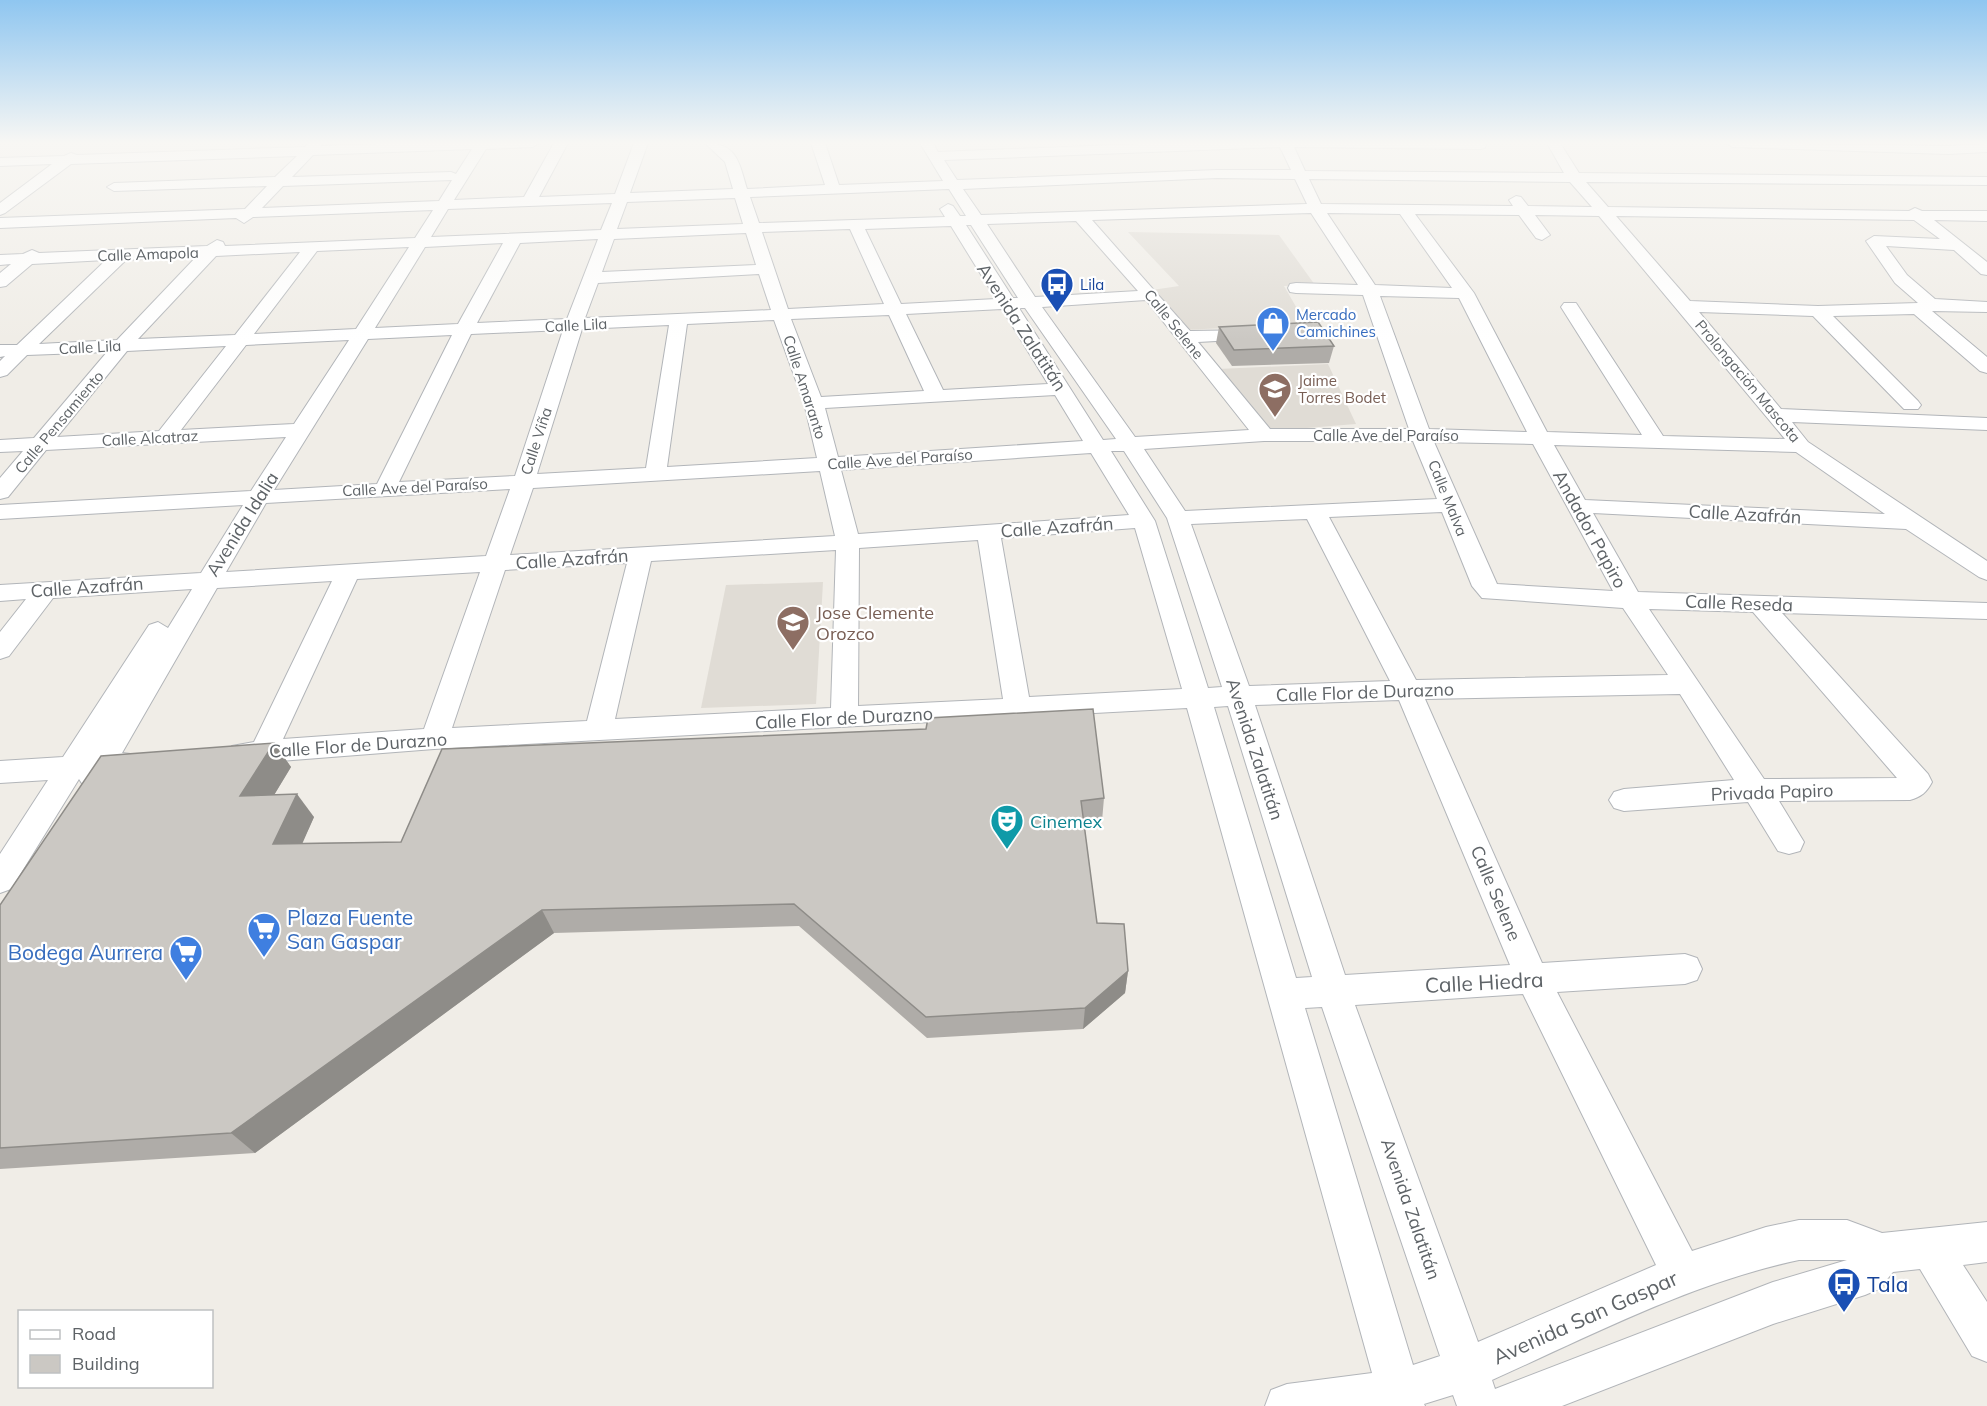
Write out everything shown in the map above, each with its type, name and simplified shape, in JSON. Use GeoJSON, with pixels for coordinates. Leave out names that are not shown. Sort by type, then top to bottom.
{"type":"FeatureCollection","features":[{"type":"Feature","properties":{"kind":"street"},"geometry":{"type":"LineString","coordinates":[[0,282],[88,209]]}},
{"type":"Feature","properties":{"kind":"street","name":"Calle Pensamiento"},"geometry":{"type":"LineString","coordinates":[[0,492],[122,345],[210,251],[255,209]]}},
{"type":"Feature","properties":{"kind":"street"},"geometry":{"type":"LineString","coordinates":[[0,223],[354,209]]}},
{"type":"Feature","properties":{"kind":"street","name":"Avenida Idalia"},"geometry":{"type":"LineString","coordinates":[[0,880],[70,767],[199,580],[437,209]]}},
{"type":"Feature","properties":{"kind":"street","name":"Calle Viña"},"geometry":{"type":"LineString","coordinates":[[434,739],[524,481],[574,325],[618,209]]}},
{"type":"Feature","properties":{"kind":"street","name":"Calle Amaranto"},"geometry":{"type":"LineString","coordinates":[[746,209],[781,315],[814,403],[848,542],[844,718]]}},
{"type":"Feature","properties":{"kind":"street","name":"Avenida Zalatitán"},"geometry":{"type":"LineString","coordinates":[[958,209],[1019,304],[1129,443],[1178,518],[1239,697],[1333,990],[1473,1388]]}},
{"type":"Feature","properties":{"kind":"street"},"geometry":{"type":"LineString","coordinates":[[1172,209],[1196,230]]}},
{"type":"Feature","properties":{"kind":"street","name":"Calle Amapola"},"geometry":{"type":"LineString","coordinates":[[0,260],[753,228],[1299,209]]}},
{"type":"Feature","properties":{"kind":"street","name":"Calle Malva"},"geometry":{"type":"LineString","coordinates":[[1316,209],[1369,289],[1421,435],[1484,586],[1491,592]]}},
{"type":"Feature","properties":{"kind":"street","name":"Calle Amapola"},"geometry":{"type":"LineString","coordinates":[[1370,209],[1987,216]]}},
{"type":"Feature","properties":{"kind":"street","name":"Andador Papiro"},"geometry":{"type":"LineString","coordinates":[[1404,209],[1465,292],[1540,438],[1630,600],[1688,684],[1789,842]]}},
{"type":"Feature","properties":{"kind":"street","name":"Prolongación Mascota"},"geometry":{"type":"LineString","coordinates":[[1600,209],[1685,306],[1801,446],[1987,572]]}},
{"type":"Feature","properties":{"kind":"street"},"geometry":{"type":"LineString","coordinates":[[1909,209],[1987,270]]}},
{"type":"Feature","properties":{"kind":"street"},"geometry":{"type":"LineString","coordinates":[[1523,210],[1542,235]]}},
{"type":"Feature","properties":{"kind":"street","name":"Calle Selene"},"geometry":{"type":"LineString","coordinates":[[1080,216],[1151,295],[1264,435]]}},
{"type":"Feature","properties":{"kind":"street"},"geometry":{"type":"LineString","coordinates":[[856,225],[936,396]]}},
{"type":"Feature","properties":{"kind":"street"},"geometry":{"type":"LineString","coordinates":[[385,489],[464,330],[513,240]]}},
{"type":"Feature","properties":{"kind":"street"},"geometry":{"type":"LineString","coordinates":[[1958,245],[1874,241],[1924,306],[1987,368]]}},
{"type":"Feature","properties":{"kind":"street"},"geometry":{"type":"LineString","coordinates":[[165,437],[312,248]]}},
{"type":"Feature","properties":{"kind":"street"},"geometry":{"type":"LineString","coordinates":[[0,371],[121,255]]}},
{"type":"Feature","properties":{"kind":"street"},"geometry":{"type":"LineString","coordinates":[[592,278],[766,269]]}},
{"type":"Feature","properties":{"kind":"street"},"geometry":{"type":"LineString","coordinates":[[1296,288],[1465,292]]}},
{"type":"Feature","properties":{"kind":"street","name":"Calle Lila"},"geometry":{"type":"LineString","coordinates":[[0,351],[1019,304],[1151,295]]}},
{"type":"Feature","properties":{"kind":"street","name":"Avenida Zalatitán"},"geometry":{"type":"LineString","coordinates":[[1019,304],[1062,390],[1144,521],[1198,698],[1400,1398]]}},
{"type":"Feature","properties":{"kind":"street"},"geometry":{"type":"LineString","coordinates":[[1685,306],[1818,311],[1924,306],[1987,307]]}},
{"type":"Feature","properties":{"kind":"street"},"geometry":{"type":"LineString","coordinates":[[1570,307],[1657,442]]}},
{"type":"Feature","properties":{"kind":"street"},"geometry":{"type":"LineString","coordinates":[[1818,311],[1911,405]]}},
{"type":"Feature","properties":{"kind":"street"},"geometry":{"type":"LineString","coordinates":[[656,472],[679,320]]}},
{"type":"Feature","properties":{"kind":"street"},"geometry":{"type":"LineString","coordinates":[[1185,337],[1269,333]]}},
{"type":"Feature","properties":{"kind":"street"},"geometry":{"type":"LineString","coordinates":[[814,403],[1062,390]]}},
{"type":"Feature","properties":{"kind":"street"},"geometry":{"type":"LineString","coordinates":[[1774,415],[1929,419],[1987,424]]}},
{"type":"Feature","properties":{"kind":"street","name":"Calle Alcatraz"},"geometry":{"type":"LineString","coordinates":[[0,446],[293,430]]}},
{"type":"Feature","properties":{"kind":"street","name":"Calle Ave del Paraíso"},"geometry":{"type":"LineString","coordinates":[[0,512],[656,472],[830,464],[1264,435],[1421,435],[1801,446]]}},
{"type":"Feature","properties":{"kind":"street"},"geometry":{"type":"LineString","coordinates":[[1178,518],[1450,505]]}},
{"type":"Feature","properties":{"kind":"street","name":"Calle Azafrán"},"geometry":{"type":"LineString","coordinates":[[1579,506],[1911,522]]}},
{"type":"Feature","properties":{"kind":"street","name":"Calle Selene"},"geometry":{"type":"LineString","coordinates":[[1314,510],[1408,690],[1533,980],[1682,1274]]}},
{"type":"Feature","properties":{"kind":"street","name":"Calle Azafrán"},"geometry":{"type":"LineString","coordinates":[[0,593],[848,542],[1144,521]]}},
{"type":"Feature","properties":{"kind":"street"},"geometry":{"type":"LineString","coordinates":[[988,532],[1018,709]]}},
{"type":"Feature","properties":{"kind":"street"},"geometry":{"type":"LineString","coordinates":[[598,731],[641,554]]}},
{"type":"Feature","properties":{"kind":"street"},"geometry":{"type":"LineString","coordinates":[[263,752],[348,572]]}},
{"type":"Feature","properties":{"kind":"street","name":"Avenida Idalia"},"geometry":{"type":"LineString","coordinates":[[82,794],[100,765],[199,580]]}},
{"type":"Feature","properties":{"kind":"street"},"geometry":{"type":"LineString","coordinates":[[0,650],[47,589]]}},
{"type":"Feature","properties":{"kind":"street","name":"Calle Reseda"},"geometry":{"type":"LineString","coordinates":[[1491,592],[1630,600],[1987,611]]}},
{"type":"Feature","properties":{"kind":"street","name":"Privada Papiro"},"geometry":{"type":"LineString","coordinates":[[1624,800],[1755,790],[1910,789],[1918,782],[1760,604]]}},
{"type":"Feature","properties":{"kind":"street","name":"Calle Flor de Durazno"},"geometry":{"type":"LineString","coordinates":[[217,756],[434,739],[1198,698],[1408,690],[1688,684]]}},
{"type":"Feature","properties":{"kind":"street"},"geometry":{"type":"LineString","coordinates":[[0,772],[158,760]]}},
{"type":"Feature","properties":{"kind":"street","name":"Calle Hiedra"},"geometry":{"type":"LineString","coordinates":[[1283,994],[1685,969]]}},
{"type":"Feature","properties":{"kind":"street","name":"Avenida San Gaspar"},"geometry":{"type":"LineString","coordinates":[[1287,1406],[1400,1398],[1473,1388],[1682,1274],[1766,1247],[1799,1240],[1847,1240],[1882,1253],[1987,1242]]}},
{"type":"Feature","properties":{"kind":"street"},"geometry":{"type":"LineString","coordinates":[[1930,1248],[1987,1341]]}},
{"type":"Feature","properties":{"kind":"street"},"geometry":{"type":"LineString","coordinates":[[1506,1406],[1773,1304],[1865,1275],[1882,1253]]}},
{"type":"Feature","properties":{"kind":"shaded area"},"geometry":{"type":"Polygon","coordinates":[[[1128,232],[1279,235],[1315,285],[1284,286],[1306,324],[1183,330],[1152,290],[1179,286],[1128,232]]]}},
{"type":"Feature","properties":{"kind":"shaded area"},"geometry":{"type":"Polygon","coordinates":[[[1328,364],[1356,424],[1269,431],[1218,369],[1328,364]]]}},
{"type":"Feature","properties":{"kind":"shaded area"},"geometry":{"type":"Polygon","coordinates":[[[823,582],[816,704],[701,708],[726,585],[823,582]]]}},
{"type":"Feature","properties":{"kind":"building"},"geometry":{"type":"Polygon","coordinates":[[[1318,322],[1334,346],[1234,350],[1219,327],[1318,322]]]}},
{"type":"Feature","properties":{"kind":"building","name":"Plaza Fuente San Gaspar"},"geometry":{"type":"Polygon","coordinates":[[[1093,709],[1104,798],[1081,801],[1097,923],[1124,924],[1128,971],[1085,1008],[926,1017],[794,904],[542,910],[231,1133],[0,1148],[0,905],[101,756],[274,743],[240,796],[297,794],[273,844],[401,842],[442,749],[926,729],[928,718],[1093,709]]]}},
{"type":"Feature","properties":{"kind":"place","name":"Lila"},"geometry":{"type":"Point","coordinates":[1057,313]}},
{"type":"Feature","properties":{"kind":"place","name":"Mercado Camichines"},"geometry":{"type":"Point","coordinates":[1273,352]}},
{"type":"Feature","properties":{"kind":"place","name":"Jaime Torres Bodet"},"geometry":{"type":"Point","coordinates":[1275,418]}},
{"type":"Feature","properties":{"kind":"place","name":"Jose Clemente Orozco"},"geometry":{"type":"Point","coordinates":[793,651]}},
{"type":"Feature","properties":{"kind":"place","name":"Cinemex"},"geometry":{"type":"Point","coordinates":[1007,850]}},
{"type":"Feature","properties":{"kind":"place","name":"Plaza Fuente San Gaspar"},"geometry":{"type":"Point","coordinates":[264,958]}},
{"type":"Feature","properties":{"kind":"place","name":"Bodega Aurrera"},"geometry":{"type":"Point","coordinates":[186,981]}},
{"type":"Feature","properties":{"kind":"place","name":"Tala"},"geometry":{"type":"Point","coordinates":[1844,1313]}}]}
